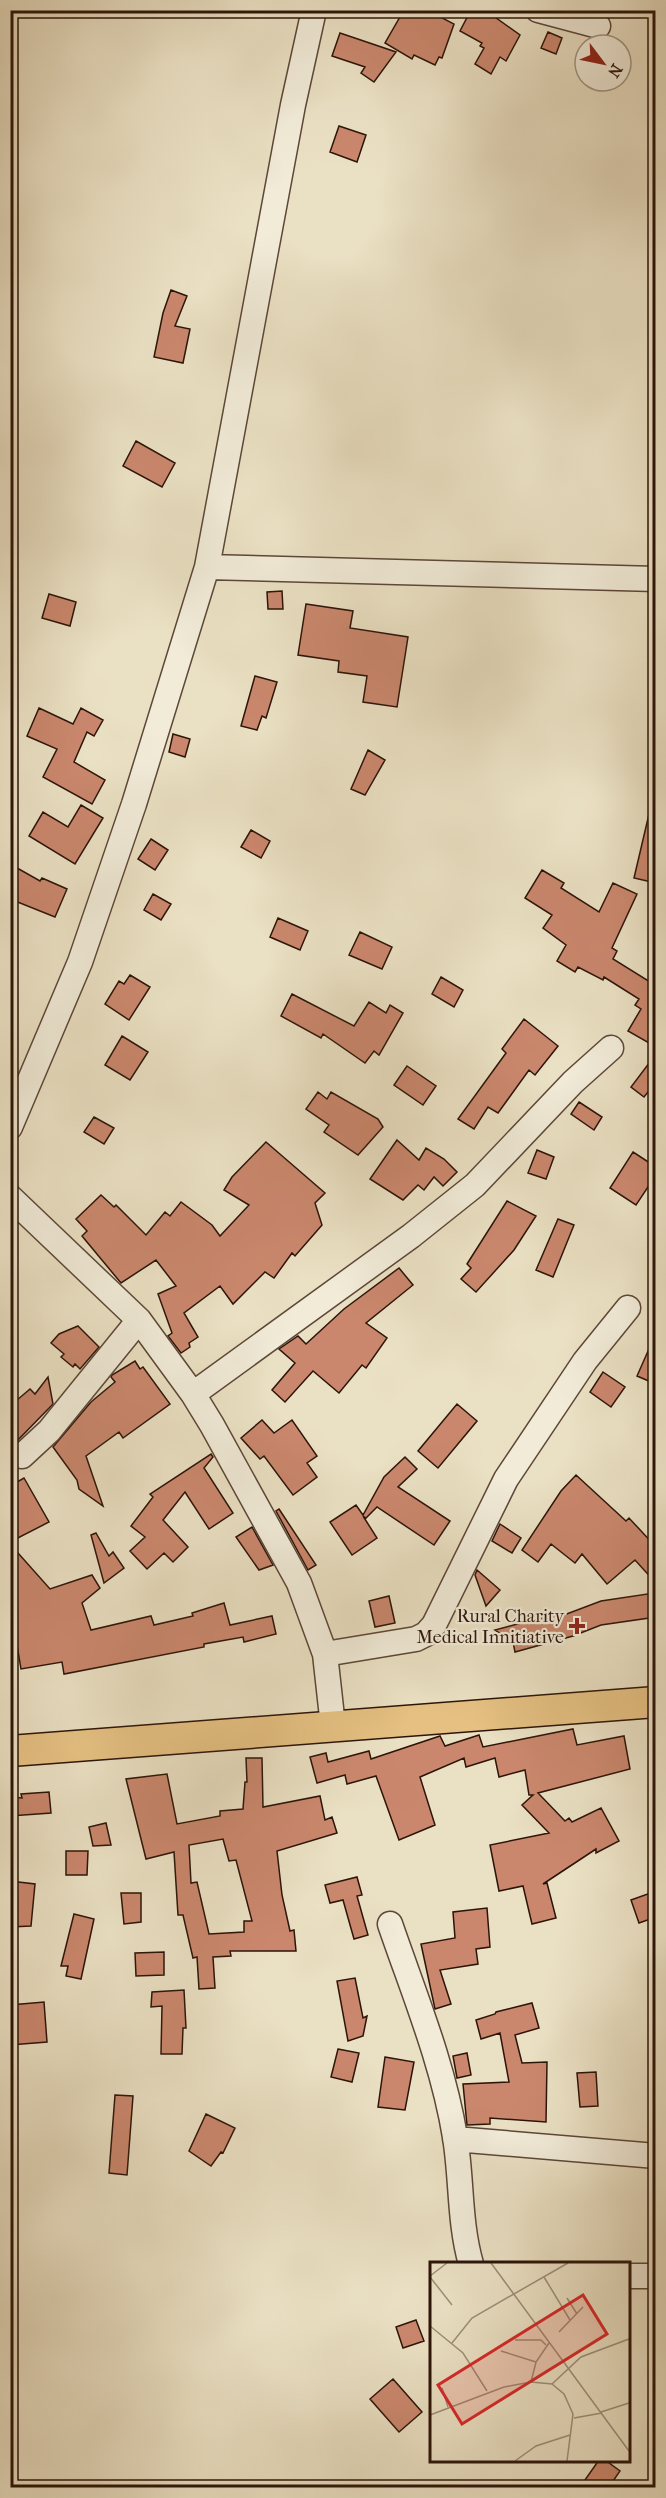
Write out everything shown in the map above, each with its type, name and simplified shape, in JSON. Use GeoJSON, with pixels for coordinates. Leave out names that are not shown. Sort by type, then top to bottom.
{"type":"FeatureCollection","features":[{"type":"Feature","properties":{"kind":"main road"},"geometry":{"type":"LineString","coordinates":[[10,1751],[656,1702]]}},
{"type":"Feature","properties":{"kind":"street"},"geometry":{"type":"LineString","coordinates":[[10,1127],[80,962],[134,804],[207,567],[293,105],[314,10]]}},
{"type":"Feature","properties":{"kind":"street"},"geometry":{"type":"LineString","coordinates":[[538,10],[598,26]]}},
{"type":"Feature","properties":{"kind":"street"},"geometry":{"type":"LineString","coordinates":[[207,567],[656,579]]}},
{"type":"Feature","properties":{"kind":"street"},"geometry":{"type":"LineString","coordinates":[[193,1394],[411,1236],[475,1185],[573,1082],[611,1048]]}},
{"type":"Feature","properties":{"kind":"street"},"geometry":{"type":"LineString","coordinates":[[10,1197],[139,1320],[193,1394],[294,1574],[325,1654],[333,1726]]}},
{"type":"Feature","properties":{"kind":"street"},"geometry":{"type":"LineString","coordinates":[[325,1654],[416,1639],[426,1634],[434,1624],[506,1479],[585,1362],[628,1308]]}},
{"type":"Feature","properties":{"kind":"street"},"geometry":{"type":"LineString","coordinates":[[22,1456],[48,1431],[139,1320]]}},
{"type":"Feature","properties":{"kind":"street"},"geometry":{"type":"LineString","coordinates":[[390,1923],[442,2072],[455,2139],[463,2238],[470,2262]]}},
{"type":"Feature","properties":{"kind":"street"},"geometry":{"type":"LineString","coordinates":[[455,2139],[656,2156]]}},
{"type":"Feature","properties":{"kind":"street"},"geometry":{"type":"LineString","coordinates":[[630,2276],[656,2276]]}},
{"type":"Feature","properties":{"kind":"building"},"geometry":{"type":"Polygon","coordinates":[[[404,10],[427,10],[454,24],[442,58],[439,57],[435,65],[414,55],[412,59],[385,43],[404,10]]]}},
{"type":"Feature","properties":{"kind":"building"},"geometry":{"type":"Polygon","coordinates":[[[471,10],[485,10],[520,35],[506,61],[500,57],[491,74],[475,64],[484,48],[480,46],[482,43],[460,31],[471,10]]]}},
{"type":"Feature","properties":{"kind":"building"},"geometry":{"type":"Polygon","coordinates":[[[548,32],[562,38],[556,54],[541,48],[548,32]]]}},
{"type":"Feature","properties":{"kind":"building"},"geometry":{"type":"Polygon","coordinates":[[[340,33],[396,52],[374,82],[361,73],[365,67],[332,56],[340,33]]]}},
{"type":"Feature","properties":{"kind":"building"},"geometry":{"type":"Polygon","coordinates":[[[339,126],[366,135],[357,162],[330,152],[339,126]]]}},
{"type":"Feature","properties":{"kind":"building"},"geometry":{"type":"Polygon","coordinates":[[[171,290],[187,296],[175,326],[190,329],[183,363],[154,357],[163,313],[171,290]]]}},
{"type":"Feature","properties":{"kind":"building"},"geometry":{"type":"Polygon","coordinates":[[[136,441],[175,463],[162,487],[123,466],[136,441]]]}},
{"type":"Feature","properties":{"kind":"building"},"geometry":{"type":"Polygon","coordinates":[[[282,591],[283,609],[268,609],[267,592],[282,591]]]}},
{"type":"Feature","properties":{"kind":"building"},"geometry":{"type":"Polygon","coordinates":[[[49,594],[76,602],[70,626],[42,618],[49,594]]]}},
{"type":"Feature","properties":{"kind":"building"},"geometry":{"type":"Polygon","coordinates":[[[306,604],[353,611],[350,628],[408,637],[397,707],[363,702],[367,676],[338,672],[339,661],[298,655],[306,604]]]}},
{"type":"Feature","properties":{"kind":"building"},"geometry":{"type":"Polygon","coordinates":[[[255,676],[277,682],[266,718],[262,716],[257,730],[241,726],[255,676]]]}},
{"type":"Feature","properties":{"kind":"building"},"geometry":{"type":"Polygon","coordinates":[[[39,708],[73,724],[81,708],[103,720],[94,736],[87,732],[74,762],[105,780],[92,804],[43,777],[57,749],[27,736],[39,708]]]}},
{"type":"Feature","properties":{"kind":"building"},"geometry":{"type":"Polygon","coordinates":[[[173,734],[190,739],[185,757],[169,752],[173,734]]]}},
{"type":"Feature","properties":{"kind":"building"},"geometry":{"type":"Polygon","coordinates":[[[368,750],[385,760],[365,795],[351,789],[368,750]]]}},
{"type":"Feature","properties":{"kind":"building"},"geometry":{"type":"Polygon","coordinates":[[[81,805],[103,818],[75,864],[29,836],[43,812],[68,827],[81,805]]]}},
{"type":"Feature","properties":{"kind":"building"},"geometry":{"type":"Polygon","coordinates":[[[649,814],[656,814],[656,883],[634,878],[649,814]]]}},
{"type":"Feature","properties":{"kind":"building"},"geometry":{"type":"Polygon","coordinates":[[[251,830],[270,841],[261,858],[241,847],[251,830]]]}},
{"type":"Feature","properties":{"kind":"building"},"geometry":{"type":"Polygon","coordinates":[[[151,839],[168,850],[155,870],[138,859],[151,839]]]}},
{"type":"Feature","properties":{"kind":"building"},"geometry":{"type":"Polygon","coordinates":[[[10,864],[40,881],[42,878],[67,889],[55,917],[10,899],[10,864]]]}},
{"type":"Feature","properties":{"kind":"building"},"geometry":{"type":"Polygon","coordinates":[[[542,870],[564,883],[561,888],[599,912],[613,883],[637,894],[612,948],[617,951],[613,959],[650,982],[656,973],[656,1047],[628,1031],[641,1009],[635,1005],[639,999],[604,977],[603,980],[578,967],[575,972],[557,961],[566,945],[543,928],[552,915],[525,898],[542,870]]]}},
{"type":"Feature","properties":{"kind":"building"},"geometry":{"type":"Polygon","coordinates":[[[153,894],[171,904],[161,920],[144,910],[153,894]]]}},
{"type":"Feature","properties":{"kind":"building"},"geometry":{"type":"Polygon","coordinates":[[[278,918],[308,931],[300,950],[270,937],[278,918]]]}},
{"type":"Feature","properties":{"kind":"building"},"geometry":{"type":"Polygon","coordinates":[[[360,932],[392,947],[382,969],[349,955],[360,932]]]}},
{"type":"Feature","properties":{"kind":"building"},"geometry":{"type":"Polygon","coordinates":[[[130,975],[150,987],[129,1020],[105,1004],[119,981],[124,984],[130,975]]]}},
{"type":"Feature","properties":{"kind":"building"},"geometry":{"type":"Polygon","coordinates":[[[441,977],[463,990],[454,1007],[432,994],[441,977]]]}},
{"type":"Feature","properties":{"kind":"building"},"geometry":{"type":"Polygon","coordinates":[[[292,994],[354,1026],[369,1002],[386,1013],[390,1005],[403,1013],[379,1055],[374,1051],[365,1063],[323,1034],[321,1038],[281,1016],[292,994]]]}},
{"type":"Feature","properties":{"kind":"building"},"geometry":{"type":"Polygon","coordinates":[[[524,1019],[558,1046],[535,1075],[529,1070],[498,1113],[488,1107],[474,1129],[458,1119],[506,1053],[502,1049],[524,1019]]]}},
{"type":"Feature","properties":{"kind":"building"},"geometry":{"type":"Polygon","coordinates":[[[122,1036],[148,1052],[130,1080],[105,1065],[122,1036]]]}},
{"type":"Feature","properties":{"kind":"building"},"geometry":{"type":"Polygon","coordinates":[[[656,1054],[656,1082],[644,1097],[631,1087],[656,1054]]]}},
{"type":"Feature","properties":{"kind":"building"},"geometry":{"type":"Polygon","coordinates":[[[407,1066],[436,1086],[423,1105],[394,1085],[407,1066]]]}},
{"type":"Feature","properties":{"kind":"building"},"geometry":{"type":"Polygon","coordinates":[[[318,1092],[327,1099],[331,1092],[378,1119],[383,1127],[358,1155],[324,1132],[329,1125],[306,1109],[318,1092]]]}},
{"type":"Feature","properties":{"kind":"building"},"geometry":{"type":"Polygon","coordinates":[[[579,1102],[602,1117],[594,1130],[571,1114],[579,1102]]]}},
{"type":"Feature","properties":{"kind":"building"},"geometry":{"type":"Polygon","coordinates":[[[94,1117],[114,1128],[104,1144],[84,1132],[94,1117]]]}},
{"type":"Feature","properties":{"kind":"building"},"geometry":{"type":"Polygon","coordinates":[[[397,1140],[419,1160],[426,1148],[444,1159],[457,1172],[443,1186],[434,1177],[424,1190],[418,1185],[403,1200],[370,1179],[397,1140]]]}},
{"type":"Feature","properties":{"kind":"building"},"geometry":{"type":"Polygon","coordinates":[[[266,1142],[325,1193],[315,1203],[322,1225],[295,1256],[292,1253],[274,1278],[265,1272],[233,1304],[220,1286],[184,1313],[198,1337],[181,1353],[168,1336],[172,1333],[158,1294],[176,1286],[156,1260],[121,1283],[82,1236],[87,1231],[76,1219],[101,1195],[114,1207],[116,1205],[146,1235],[165,1212],[170,1216],[181,1202],[212,1225],[220,1236],[249,1205],[224,1190],[232,1177],[266,1142]]]}},
{"type":"Feature","properties":{"kind":"building"},"geometry":{"type":"Polygon","coordinates":[[[537,1150],[554,1157],[546,1179],[528,1173],[537,1150]]]}},
{"type":"Feature","properties":{"kind":"building"},"geometry":{"type":"Polygon","coordinates":[[[633,1152],[656,1167],[656,1175],[636,1205],[610,1188],[633,1152]]]}},
{"type":"Feature","properties":{"kind":"building"},"geometry":{"type":"Polygon","coordinates":[[[507,1201],[536,1216],[514,1250],[476,1292],[461,1279],[471,1268],[467,1264],[507,1201]]]}},
{"type":"Feature","properties":{"kind":"building"},"geometry":{"type":"Polygon","coordinates":[[[558,1219],[574,1225],[553,1277],[536,1270],[558,1219]]]}},
{"type":"Feature","properties":{"kind":"building"},"geometry":{"type":"Polygon","coordinates":[[[399,1268],[413,1285],[366,1323],[387,1338],[366,1368],[362,1365],[339,1393],[313,1371],[285,1402],[272,1390],[295,1363],[279,1349],[298,1336],[306,1344],[344,1309],[399,1268]]]}},
{"type":"Feature","properties":{"kind":"building"},"geometry":{"type":"Polygon","coordinates":[[[78,1326],[99,1347],[80,1369],[75,1364],[73,1367],[61,1357],[64,1354],[51,1343],[59,1334],[78,1326]]]}},
{"type":"Feature","properties":{"kind":"building"},"geometry":{"type":"Polygon","coordinates":[[[656,1333],[656,1384],[637,1376],[656,1333]]]}},
{"type":"Feature","properties":{"kind":"building"},"geometry":{"type":"Polygon","coordinates":[[[135,1361],[140,1369],[143,1367],[170,1404],[123,1438],[119,1432],[86,1456],[103,1506],[79,1489],[77,1480],[53,1447],[91,1402],[115,1382],[112,1375],[135,1361]]]}},
{"type":"Feature","properties":{"kind":"building"},"geometry":{"type":"Polygon","coordinates":[[[603,1372],[625,1387],[611,1407],[590,1392],[603,1372]]]}},
{"type":"Feature","properties":{"kind":"building"},"geometry":{"type":"Polygon","coordinates":[[[48,1377],[53,1404],[14,1444],[10,1439],[10,1406],[30,1389],[35,1394],[48,1377]]]}},
{"type":"Feature","properties":{"kind":"building"},"geometry":{"type":"Polygon","coordinates":[[[457,1404],[477,1421],[438,1468],[418,1451],[457,1404]]]}},
{"type":"Feature","properties":{"kind":"building"},"geometry":{"type":"Polygon","coordinates":[[[262,1420],[274,1433],[292,1420],[317,1456],[307,1463],[317,1477],[293,1495],[264,1456],[260,1459],[241,1438],[262,1420]]]}},
{"type":"Feature","properties":{"kind":"building"},"geometry":{"type":"Polygon","coordinates":[[[211,1454],[213,1457],[204,1468],[233,1513],[209,1529],[185,1492],[163,1520],[188,1547],[173,1562],[164,1553],[147,1569],[130,1551],[145,1537],[131,1526],[153,1497],[150,1494],[211,1454]]]}},
{"type":"Feature","properties":{"kind":"building"},"geometry":{"type":"Polygon","coordinates":[[[405,1457],[417,1469],[398,1487],[450,1521],[434,1545],[377,1507],[366,1518],[363,1516],[377,1538],[352,1555],[330,1522],[356,1505],[363,1515],[384,1477],[405,1457]]]}},
{"type":"Feature","properties":{"kind":"building"},"geometry":{"type":"Polygon","coordinates":[[[576,1475],[626,1521],[629,1518],[656,1547],[656,1583],[635,1560],[607,1584],[582,1554],[575,1563],[551,1544],[538,1562],[522,1550],[561,1491],[576,1475]]]}},
{"type":"Feature","properties":{"kind":"building"},"geometry":{"type":"Polygon","coordinates":[[[24,1478],[49,1522],[10,1542],[10,1486],[24,1478]]]}},
{"type":"Feature","properties":{"kind":"building"},"geometry":{"type":"Polygon","coordinates":[[[279,1509],[316,1565],[308,1570],[276,1511],[279,1509]]]}},
{"type":"Feature","properties":{"kind":"building"},"geometry":{"type":"Polygon","coordinates":[[[500,1524],[521,1538],[512,1553],[492,1541],[500,1524]]]}},
{"type":"Feature","properties":{"kind":"building"},"geometry":{"type":"Polygon","coordinates":[[[252,1527],[273,1565],[259,1570],[236,1537],[252,1527]]]}},
{"type":"Feature","properties":{"kind":"building"},"geometry":{"type":"Polygon","coordinates":[[[96,1533],[109,1556],[113,1552],[124,1568],[104,1583],[91,1535],[96,1533]]]}},
{"type":"Feature","properties":{"kind":"building"},"geometry":{"type":"Polygon","coordinates":[[[10,1544],[50,1589],[92,1575],[100,1588],[82,1603],[91,1630],[151,1616],[154,1625],[193,1616],[192,1613],[224,1603],[230,1625],[272,1616],[276,1634],[244,1642],[243,1637],[204,1644],[204,1647],[64,1674],[62,1662],[21,1669],[17,1645],[10,1646],[10,1544]]]}},
{"type":"Feature","properties":{"kind":"building"},"geometry":{"type":"Polygon","coordinates":[[[477,1570],[500,1590],[486,1606],[475,1575],[477,1570]]]}},
{"type":"Feature","properties":{"kind":"building"},"geometry":{"type":"Polygon","coordinates":[[[654,1593],[656,1617],[601,1625],[573,1636],[515,1652],[513,1642],[495,1630],[563,1612],[564,1615],[601,1601],[654,1593]]]}},
{"type":"Feature","properties":{"kind":"building"},"geometry":{"type":"Polygon","coordinates":[[[389,1596],[395,1623],[375,1627],[369,1601],[389,1596]]]}},
{"type":"Feature","properties":{"kind":"building"},"geometry":{"type":"Polygon","coordinates":[[[573,1729],[577,1745],[624,1736],[630,1769],[538,1793],[565,1821],[569,1818],[572,1822],[601,1808],[619,1841],[596,1853],[596,1849],[543,1884],[547,1883],[556,1918],[532,1924],[523,1886],[499,1891],[490,1845],[549,1833],[522,1805],[533,1795],[529,1795],[525,1770],[499,1777],[495,1758],[466,1767],[464,1758],[420,1777],[435,1825],[399,1840],[376,1776],[347,1784],[345,1775],[317,1783],[310,1757],[326,1753],[328,1762],[369,1751],[371,1759],[440,1736],[445,1746],[479,1735],[483,1747],[573,1729]]]}},
{"type":"Feature","properties":{"kind":"building"},"geometry":{"type":"Polygon","coordinates":[[[246,1758],[262,1758],[263,1807],[320,1796],[325,1820],[332,1817],[337,1833],[277,1851],[282,1895],[290,1931],[294,1930],[296,1951],[230,1951],[231,1956],[213,1957],[215,1988],[199,1989],[197,1957],[193,1958],[183,1915],[178,1915],[174,1852],[146,1859],[126,1779],[167,1774],[177,1824],[220,1816],[220,1811],[243,1809],[245,1782],[247,1782],[246,1758]],[[223,1839],[189,1845],[191,1883],[197,1882],[209,1934],[244,1932],[244,1921],[252,1921],[236,1860],[229,1861],[223,1839]]]}},
{"type":"Feature","properties":{"kind":"building"},"geometry":{"type":"Polygon","coordinates":[[[49,1792],[51,1813],[10,1816],[10,1797],[22,1798],[21,1794],[49,1792]]]}},
{"type":"Feature","properties":{"kind":"building"},"geometry":{"type":"Polygon","coordinates":[[[106,1823],[111,1845],[93,1846],[89,1827],[106,1823]]]}},
{"type":"Feature","properties":{"kind":"building"},"geometry":{"type":"Polygon","coordinates":[[[66,1851],[88,1851],[87,1875],[66,1875],[66,1851]]]}},
{"type":"Feature","properties":{"kind":"building"},"geometry":{"type":"Polygon","coordinates":[[[357,1877],[362,1895],[357,1896],[368,1935],[354,1939],[343,1900],[330,1903],[325,1885],[357,1877]]]}},
{"type":"Feature","properties":{"kind":"building"},"geometry":{"type":"Polygon","coordinates":[[[10,1881],[35,1884],[31,1926],[10,1927],[10,1881]]]}},
{"type":"Feature","properties":{"kind":"building"},"geometry":{"type":"Polygon","coordinates":[[[656,1891],[656,1917],[639,1923],[631,1900],[656,1891]]]}},
{"type":"Feature","properties":{"kind":"building"},"geometry":{"type":"Polygon","coordinates":[[[121,1893],[141,1893],[141,1922],[124,1924],[121,1893]]]}},
{"type":"Feature","properties":{"kind":"building"},"geometry":{"type":"Polygon","coordinates":[[[487,1908],[490,1947],[476,1949],[478,1964],[440,1970],[451,2004],[435,2009],[421,1944],[455,1938],[453,1912],[487,1908]]]}},
{"type":"Feature","properties":{"kind":"building"},"geometry":{"type":"Polygon","coordinates":[[[74,1914],[94,1919],[81,1979],[66,1976],[68,1966],[61,1966],[74,1914]]]}},
{"type":"Feature","properties":{"kind":"building"},"geometry":{"type":"Polygon","coordinates":[[[164,1952],[164,1975],[136,1976],[135,1953],[164,1952]]]}},
{"type":"Feature","properties":{"kind":"building"},"geometry":{"type":"Polygon","coordinates":[[[355,1978],[363,2018],[367,2016],[363,2036],[348,2041],[337,1981],[355,1978]]]}},
{"type":"Feature","properties":{"kind":"building"},"geometry":{"type":"Polygon","coordinates":[[[184,1990],[186,2028],[183,2028],[182,2054],[161,2054],[162,2006],[151,2007],[152,1992],[184,1990]]]}},
{"type":"Feature","properties":{"kind":"building"},"geometry":{"type":"Polygon","coordinates":[[[44,2002],[47,2042],[10,2045],[10,2005],[44,2002]]]}},
{"type":"Feature","properties":{"kind":"building"},"geometry":{"type":"Polygon","coordinates":[[[532,2003],[539,2028],[515,2035],[522,2063],[547,2062],[546,2122],[490,2118],[490,2124],[467,2125],[463,2084],[509,2082],[500,2033],[481,2039],[476,2020],[496,2012],[532,2003]]]}},
{"type":"Feature","properties":{"kind":"building"},"geometry":{"type":"Polygon","coordinates":[[[338,2049],[359,2053],[352,2082],[331,2077],[338,2049]]]}},
{"type":"Feature","properties":{"kind":"building"},"geometry":{"type":"Polygon","coordinates":[[[467,2053],[471,2075],[457,2078],[453,2056],[467,2053]]]}},
{"type":"Feature","properties":{"kind":"building"},"geometry":{"type":"Polygon","coordinates":[[[385,2057],[414,2062],[405,2110],[378,2107],[385,2057]]]}},
{"type":"Feature","properties":{"kind":"building"},"geometry":{"type":"Polygon","coordinates":[[[596,2072],[598,2106],[580,2107],[577,2073],[596,2072]]]}},
{"type":"Feature","properties":{"kind":"building"},"geometry":{"type":"Polygon","coordinates":[[[115,2095],[133,2096],[127,2175],[109,2173],[115,2095]]]}},
{"type":"Feature","properties":{"kind":"building"},"geometry":{"type":"Polygon","coordinates":[[[206,2114],[235,2128],[223,2153],[221,2152],[211,2166],[189,2151],[206,2114]]]}},
{"type":"Feature","properties":{"kind":"building"},"geometry":{"type":"Polygon","coordinates":[[[416,2320],[424,2341],[403,2348],[396,2327],[416,2320]]]}},
{"type":"Feature","properties":{"kind":"building"},"geometry":{"type":"Polygon","coordinates":[[[393,2379],[422,2412],[399,2432],[370,2399],[393,2379]]]}},
{"type":"Feature","properties":{"kind":"building"},"geometry":{"type":"Polygon","coordinates":[[[598,2462],[608,2462],[620,2471],[609,2487],[580,2487],[598,2462]]]}},
{"type":"Feature","properties":{"kind":"place","name":"Rural Charity Medical Innitiative"},"geometry":{"type":"Point","coordinates":[577,1626]}}]}
